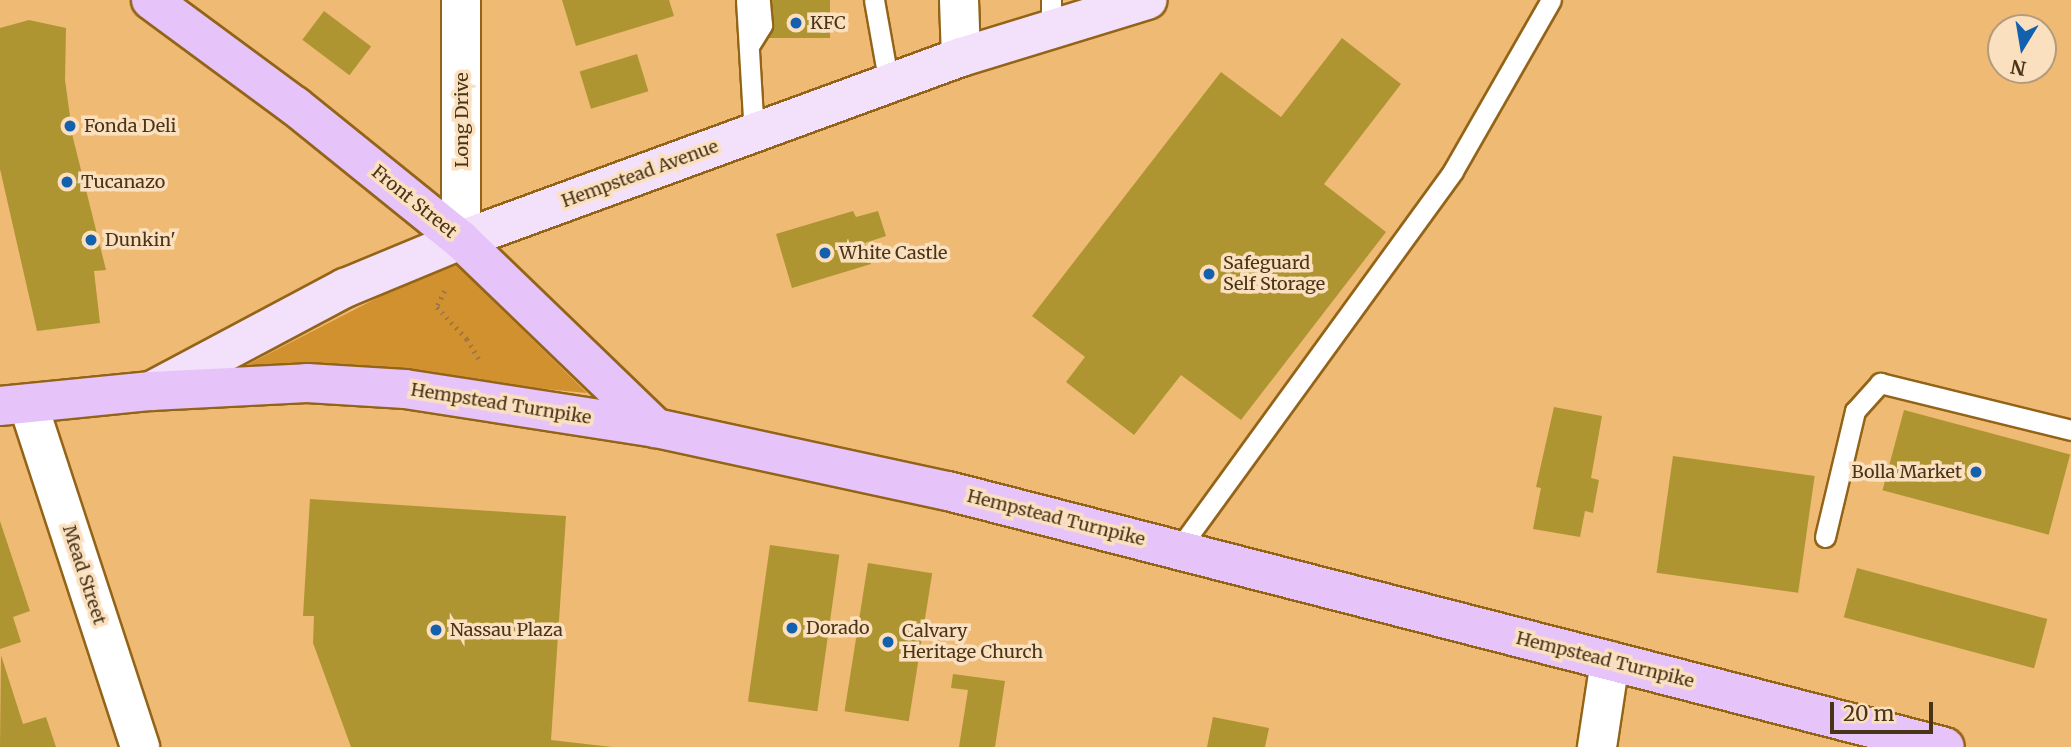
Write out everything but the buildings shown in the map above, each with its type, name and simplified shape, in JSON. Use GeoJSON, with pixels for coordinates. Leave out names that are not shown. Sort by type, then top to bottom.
{"type":"FeatureCollection","features":[{"type":"Feature","properties":{"kind":"main road","name":"Front Street"},"geometry":{"type":"LineString","coordinates":[[151,0],[295,106],[461,240],[656,428]]}},
{"type":"Feature","properties":{"kind":"main road","name":"Hempstead Avenue"},"geometry":{"type":"LineString","coordinates":[[151,391],[345,288],[461,240],[961,57],[1051,15],[1147,0]]}},
{"type":"Feature","properties":{"kind":"main road","name":"Hempstead Turnpike"},"geometry":{"type":"LineString","coordinates":[[14,405],[151,391],[307,383],[405,389],[656,428],[948,491],[1945,747]]}},
{"type":"Feature","properties":{"kind":"street","name":"Long Drive"},"geometry":{"type":"LineString","coordinates":[[461,0],[461,240]]}},
{"type":"Feature","properties":{"kind":"street"},"geometry":{"type":"LineString","coordinates":[[959,0],[961,57]]}},
{"type":"Feature","properties":{"kind":"street","name":"Mead Street"},"geometry":{"type":"LineString","coordinates":[[14,405],[140,747]]}},
{"type":"Feature","properties":{"kind":"street"},"geometry":{"type":"LineString","coordinates":[[1597,747],[1610,661]]}},
{"type":"Feature","properties":{"kind":"lane"},"geometry":{"type":"LineString","coordinates":[[746,0],[754,132]]}},
{"type":"Feature","properties":{"kind":"lane"},"geometry":{"type":"LineString","coordinates":[[749,46],[762,25],[760,0]]}},
{"type":"Feature","properties":{"kind":"lane"},"geometry":{"type":"LineString","coordinates":[[874,0],[889,83]]}},
{"type":"Feature","properties":{"kind":"lane"},"geometry":{"type":"LineString","coordinates":[[1178,550],[1453,171],[1551,0]]}},
{"type":"Feature","properties":{"kind":"lane"},"geometry":{"type":"LineString","coordinates":[[1825,537],[1855,411],[1880,383],[2071,430]]}},
{"type":"Feature","properties":{"kind":"path"},"geometry":{"type":"LineString","coordinates":[[445,291],[437,307],[467,339],[479,359]]}},
{"type":"Feature","properties":{"kind":"shaded area"},"geometry":{"type":"Polygon","coordinates":[[[451,260],[587,393],[345,370],[245,366],[451,260]]]}},
{"type":"Feature","properties":{"kind":"place","name":"KFC"},"geometry":{"type":"Point","coordinates":[796,23]}},
{"type":"Feature","properties":{"kind":"place","name":"Fonda Deli"},"geometry":{"type":"Point","coordinates":[70,126]}},
{"type":"Feature","properties":{"kind":"place","name":"Tucanazo"},"geometry":{"type":"Point","coordinates":[67,182]}},
{"type":"Feature","properties":{"kind":"place","name":"Dunkin'"},"geometry":{"type":"Point","coordinates":[91,240]}},
{"type":"Feature","properties":{"kind":"place","name":"White Castle"},"geometry":{"type":"Point","coordinates":[825,253]}},
{"type":"Feature","properties":{"kind":"place","name":"Safeguard Self Storage"},"geometry":{"type":"Point","coordinates":[1209,274]}},
{"type":"Feature","properties":{"kind":"place","name":"Bolla Market"},"geometry":{"type":"Point","coordinates":[1976,472]}},
{"type":"Feature","properties":{"kind":"place","name":"Dorado"},"geometry":{"type":"Point","coordinates":[792,628]}},
{"type":"Feature","properties":{"kind":"place","name":"Nassau Plaza"},"geometry":{"type":"Point","coordinates":[436,630]}},
{"type":"Feature","properties":{"kind":"place","name":"Calvary Heritage Church"},"geometry":{"type":"Point","coordinates":[888,642]}}]}
